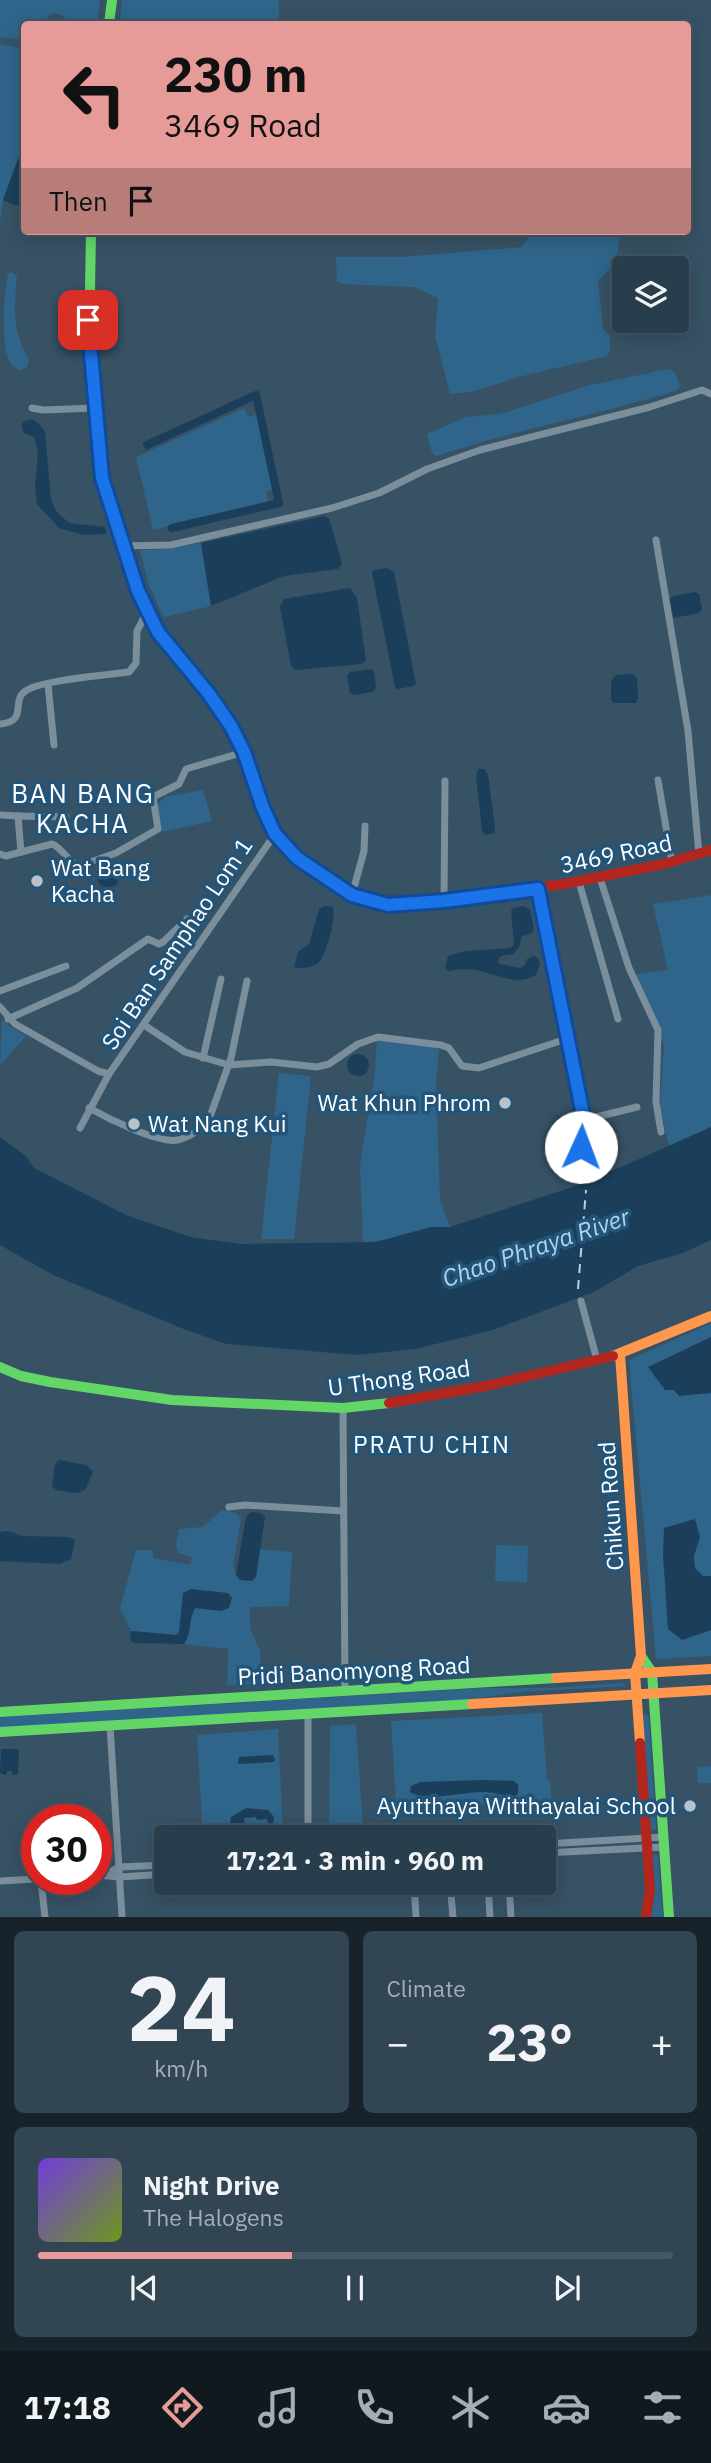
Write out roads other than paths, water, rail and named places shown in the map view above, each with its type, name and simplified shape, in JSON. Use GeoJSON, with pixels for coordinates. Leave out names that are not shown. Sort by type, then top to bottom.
{"type":"FeatureCollection","features":[{"type":"Feature","properties":{"kind":"main road"},"geometry":{"type":"LineString","coordinates":[[109,21],[111,0]]}},
{"type":"Feature","properties":{"kind":"main road","name":"3469 Road"},"geometry":{"type":"LineString","coordinates":[[91,235],[88,320],[94,408],[102,478],[122,546],[147,612],[172,652],[217,704],[244,752],[275,834],[297,858],[352,895],[388,905],[538,889],[672,863],[711,850]]}},
{"type":"Feature","properties":{"kind":"main road","name":"U Thong Road"},"geometry":{"type":"LineString","coordinates":[[0,1367],[21,1376],[50,1382],[172,1400],[343,1408],[379,1405],[486,1386],[597,1360],[620,1354],[711,1315]]}},
{"type":"Feature","properties":{"kind":"main road","name":"Chikun Road"},"geometry":{"type":"LineString","coordinates":[[620,1354],[641,1656],[635,1673],[650,1890],[646,1917]]}},
{"type":"Feature","properties":{"kind":"main road"},"geometry":{"type":"LineString","coordinates":[[641,1656],[652,1672],[669,1917]]}},
{"type":"Feature","properties":{"kind":"main road","name":"Pridi Banomyong Road"},"geometry":{"type":"LineString","coordinates":[[0,1712],[711,1669]]}},
{"type":"Feature","properties":{"kind":"main road","name":"Pridi Banomyong Road"},"geometry":{"type":"LineString","coordinates":[[0,1732],[711,1690]]}},
{"type":"Feature","properties":{"kind":"street"},"geometry":{"type":"LineString","coordinates":[[122,546],[171,545],[332,508],[379,493],[427,469],[480,450],[650,407],[702,390],[711,394]]}},
{"type":"Feature","properties":{"kind":"street"},"geometry":{"type":"LineString","coordinates":[[32,408],[94,408]]}},
{"type":"Feature","properties":{"kind":"street"},"geometry":{"type":"LineString","coordinates":[[656,540],[688,731],[699,855]]}},
{"type":"Feature","properties":{"kind":"street"},"geometry":{"type":"LineString","coordinates":[[0,724],[11,723],[16,719],[23,693],[48,684],[129,672],[135,663],[137,631],[147,612]]}},
{"type":"Feature","properties":{"kind":"street"},"geometry":{"type":"LineString","coordinates":[[48,684],[54,745]]}},
{"type":"Feature","properties":{"kind":"street"},"geometry":{"type":"LineString","coordinates":[[0,854],[6,856],[52,844],[58,846],[73,864],[79,866],[116,853],[158,829],[153,797],[179,784],[186,769],[244,752]]}},
{"type":"Feature","properties":{"kind":"street"},"geometry":{"type":"LineString","coordinates":[[658,780],[672,863]]}},
{"type":"Feature","properties":{"kind":"street"},"geometry":{"type":"LineString","coordinates":[[444,901],[445,781]]}},
{"type":"Feature","properties":{"kind":"street"},"geometry":{"type":"LineString","coordinates":[[0,815],[66,817]]}},
{"type":"Feature","properties":{"kind":"street"},"geometry":{"type":"LineString","coordinates":[[18,816],[21,852]]}},
{"type":"Feature","properties":{"kind":"street"},"geometry":{"type":"LineString","coordinates":[[352,895],[364,851],[365,826]]}},
{"type":"Feature","properties":{"kind":"street","name":"Soi Ban Samphao Lom 1"},"geometry":{"type":"LineString","coordinates":[[80,1128],[109,1074],[275,834]]}},
{"type":"Feature","properties":{"kind":"street"},"geometry":{"type":"LineString","coordinates":[[600,878],[629,968],[657,1030],[659,1039],[656,1102],[661,1132]]}},
{"type":"Feature","properties":{"kind":"street"},"geometry":{"type":"LineString","coordinates":[[579,882],[618,1019]]}},
{"type":"Feature","properties":{"kind":"street"},"geometry":{"type":"LineString","coordinates":[[538,889],[584,1120],[579,1164]]}},
{"type":"Feature","properties":{"kind":"street"},"geometry":{"type":"LineString","coordinates":[[9,1019],[77,988],[148,939],[159,944],[163,942],[187,919]]}},
{"type":"Feature","properties":{"kind":"street"},"geometry":{"type":"LineString","coordinates":[[0,991],[66,966]]}},
{"type":"Feature","properties":{"kind":"street"},"geometry":{"type":"LineString","coordinates":[[203,1058],[220,979]]}},
{"type":"Feature","properties":{"kind":"street"},"geometry":{"type":"LineString","coordinates":[[89,1108],[111,1120],[168,1140],[180,1140],[208,1125],[229,1065],[247,981]]}},
{"type":"Feature","properties":{"kind":"street"},"geometry":{"type":"LineString","coordinates":[[0,1007],[9,1019],[98,1071],[109,1074]]}},
{"type":"Feature","properties":{"kind":"street"},"geometry":{"type":"LineString","coordinates":[[144,1025],[185,1052],[229,1065],[271,1062],[317,1067],[329,1064],[358,1044],[378,1037],[442,1045],[449,1048],[462,1066],[480,1068],[569,1038]]}},
{"type":"Feature","properties":{"kind":"street"},"geometry":{"type":"LineString","coordinates":[[584,1120],[637,1107]]}},
{"type":"Feature","properties":{"kind":"street"},"geometry":{"type":"LineString","coordinates":[[581,1301],[597,1360]]}},
{"type":"Feature","properties":{"kind":"street"},"geometry":{"type":"LineString","coordinates":[[343,1408],[345,1691]]}},
{"type":"Feature","properties":{"kind":"street"},"geometry":{"type":"LineString","coordinates":[[229,1507],[245,1505],[343,1511]]}},
{"type":"Feature","properties":{"kind":"street"},"geometry":{"type":"LineString","coordinates":[[308,1714],[308,1825]]}},
{"type":"Feature","properties":{"kind":"street"},"geometry":{"type":"LineString","coordinates":[[110,1726],[122,1917]]}},
{"type":"Feature","properties":{"kind":"street"},"geometry":{"type":"LineString","coordinates":[[556,1852],[664,1842]]}},
{"type":"Feature","properties":{"kind":"street"},"geometry":{"type":"LineString","coordinates":[[556,1844],[647,1843]]}},
{"type":"Feature","properties":{"kind":"street"},"geometry":{"type":"LineString","coordinates":[[112,1870],[119,1867],[154,1866]]}},
{"type":"Feature","properties":{"kind":"street"},"geometry":{"type":"LineString","coordinates":[[112,1875],[154,1875]]}},
{"type":"Feature","properties":{"kind":"street"},"geometry":{"type":"LineString","coordinates":[[0,1881],[21,1880]]}},
{"type":"Feature","properties":{"kind":"street"},"geometry":{"type":"LineString","coordinates":[[42,1895],[45,1917]]}},
{"type":"Feature","properties":{"kind":"street"},"geometry":{"type":"LineString","coordinates":[[415,1895],[416,1917]]}},
{"type":"Feature","properties":{"kind":"street"},"geometry":{"type":"LineString","coordinates":[[451,1895],[453,1917]]}},
{"type":"Feature","properties":{"kind":"street"},"geometry":{"type":"LineString","coordinates":[[489,1895],[490,1917]]}},
{"type":"Feature","properties":{"kind":"street"},"geometry":{"type":"LineString","coordinates":[[510,1895],[511,1917]]}},
{"type":"Feature","properties":{"kind":"water"},"geometry":{"type":"Polygon","coordinates":[[[21,157],[21,206],[3,200],[21,157]]]}},
{"type":"Feature","properties":{"kind":"water"},"geometry":{"type":"Polygon","coordinates":[[[32,419],[45,432],[51,500],[56,511],[69,523],[105,527],[107,534],[84,535],[59,528],[37,504],[35,487],[38,452],[34,437],[24,433],[21,426],[23,422],[32,419]]]}},
{"type":"Feature","properties":{"kind":"water"},"geometry":{"type":"Polygon","coordinates":[[[324,516],[329,518],[342,563],[338,569],[284,576],[211,606],[201,543],[324,516]]]}},
{"type":"Feature","properties":{"kind":"water"},"geometry":{"type":"Polygon","coordinates":[[[387,568],[394,572],[416,684],[397,689],[372,573],[374,570],[387,568]]]}},
{"type":"Feature","properties":{"kind":"water"},"geometry":{"type":"Polygon","coordinates":[[[350,588],[357,598],[366,660],[362,664],[296,670],[291,666],[280,607],[284,599],[350,588]]]}},
{"type":"Feature","properties":{"kind":"water"},"geometry":{"type":"Polygon","coordinates":[[[695,592],[699,594],[702,609],[699,613],[674,618],[669,600],[673,596],[695,592]]]}},
{"type":"Feature","properties":{"kind":"water"},"geometry":{"type":"Polygon","coordinates":[[[370,669],[374,671],[376,688],[373,692],[354,695],[350,693],[347,676],[350,672],[370,669]]]}},
{"type":"Feature","properties":{"kind":"water"},"geometry":{"type":"Polygon","coordinates":[[[633,674],[637,678],[636,703],[614,703],[611,700],[611,681],[616,675],[633,674]]]}},
{"type":"Feature","properties":{"kind":"water"},"geometry":{"type":"Polygon","coordinates":[[[478,769],[484,769],[488,775],[495,827],[494,833],[485,835],[482,831],[476,777],[478,769]]]}},
{"type":"Feature","properties":{"kind":"water"},"geometry":{"type":"Polygon","coordinates":[[[108,866],[118,873],[119,877],[112,887],[108,888],[98,881],[97,877],[104,867],[108,866]]]}},
{"type":"Feature","properties":{"kind":"water"},"geometry":{"type":"Polygon","coordinates":[[[325,906],[333,907],[334,912],[323,957],[312,967],[294,967],[298,952],[309,944],[319,909],[325,906]]]}},
{"type":"Feature","properties":{"kind":"water"},"geometry":{"type":"Polygon","coordinates":[[[523,906],[530,909],[534,929],[532,933],[522,936],[514,954],[499,958],[499,964],[520,968],[533,956],[538,958],[540,964],[536,975],[514,980],[476,970],[448,971],[445,968],[448,956],[466,951],[510,948],[514,944],[511,911],[523,906]]]}},
{"type":"Feature","properties":{"kind":"water"},"geometry":{"type":"Polygon","coordinates":[[[358,1054],[366,1057],[369,1065],[366,1073],[358,1076],[350,1073],[347,1065],[350,1057],[358,1054]]]}},
{"type":"Feature","properties":{"kind":"water","name":"Chao Phraya River"},"geometry":{"type":"Polygon","coordinates":[[[711,1127],[711,1240],[683,1253],[638,1266],[594,1292],[493,1330],[415,1349],[357,1355],[226,1344],[53,1275],[0,1245],[0,1137],[27,1157],[34,1168],[126,1215],[190,1237],[242,1244],[376,1242],[431,1227],[450,1227],[585,1183],[711,1127]]]}},
{"type":"Feature","properties":{"kind":"water"},"geometry":{"type":"Polygon","coordinates":[[[711,1337],[711,1393],[679,1396],[674,1390],[665,1390],[648,1367],[711,1337]]]}},
{"type":"Feature","properties":{"kind":"water"},"geometry":{"type":"Polygon","coordinates":[[[59,1460],[86,1465],[93,1472],[85,1490],[77,1493],[56,1490],[52,1486],[55,1464],[59,1460]]]}},
{"type":"Feature","properties":{"kind":"water"},"geometry":{"type":"Polygon","coordinates":[[[251,1512],[261,1513],[265,1517],[256,1577],[252,1581],[240,1580],[236,1575],[246,1517],[251,1512]]]}},
{"type":"Feature","properties":{"kind":"water"},"geometry":{"type":"Polygon","coordinates":[[[695,1519],[700,1537],[694,1556],[695,1568],[703,1576],[711,1576],[711,1630],[682,1640],[668,1629],[664,1528],[695,1519]]]}},
{"type":"Feature","properties":{"kind":"water"},"geometry":{"type":"Polygon","coordinates":[[[8,1531],[23,1536],[69,1537],[75,1540],[71,1559],[60,1564],[0,1561],[0,1532],[8,1531]]]}},
{"type":"Feature","properties":{"kind":"water"},"geometry":{"type":"Polygon","coordinates":[[[191,1589],[228,1593],[232,1598],[229,1608],[221,1611],[195,1608],[184,1644],[130,1641],[131,1631],[176,1635],[179,1632],[183,1593],[191,1589]]]}},
{"type":"Feature","properties":{"kind":"water"},"geometry":{"type":"Polygon","coordinates":[[[1,1749],[19,1751],[18,1774],[13,1775],[12,1771],[7,1771],[6,1775],[0,1773],[1,1749]]]}},
{"type":"Feature","properties":{"kind":"water"},"geometry":{"type":"Polygon","coordinates":[[[273,1755],[273,1762],[238,1763],[239,1757],[273,1755]]]}},
{"type":"Feature","properties":{"kind":"water"},"geometry":{"type":"Polygon","coordinates":[[[514,1781],[518,1785],[518,1794],[511,1796],[477,1792],[426,1796],[410,1792],[411,1786],[420,1782],[514,1781]]]}},
{"type":"Feature","properties":{"kind":"water"},"geometry":{"type":"Polygon","coordinates":[[[246,1808],[268,1810],[274,1817],[273,1825],[268,1825],[267,1819],[257,1820],[256,1817],[244,1818],[245,1825],[230,1825],[231,1817],[246,1808]]]}},
{"type":"Feature","properties":{"kind":"waterway"},"geometry":{"type":"LineString","coordinates":[[147,445],[256,395],[279,503],[172,528]]}},
{"type":"Feature","properties":{"kind":"place","name":"Wat Bang Kacha"},"geometry":{"type":"Point","coordinates":[37,881]}},
{"type":"Feature","properties":{"kind":"place","name":"Wat Khun Phrom"},"geometry":{"type":"Point","coordinates":[505,1103]}},
{"type":"Feature","properties":{"kind":"place","name":"Wat Nang Kui"},"geometry":{"type":"Point","coordinates":[134,1124]}},
{"type":"Feature","properties":{"kind":"place","name":"Ayutthaya Witthayalai School"},"geometry":{"type":"Point","coordinates":[690,1806]}},
{"type":"Feature","properties":{"kind":"district","name":"BAN BANG KACHA"},"geometry":{"type":"Point","coordinates":[83,809]}},
{"type":"Feature","properties":{"kind":"district","name":"PRATU CHIN"},"geometry":{"type":"Point","coordinates":[432,1445]}}]}
